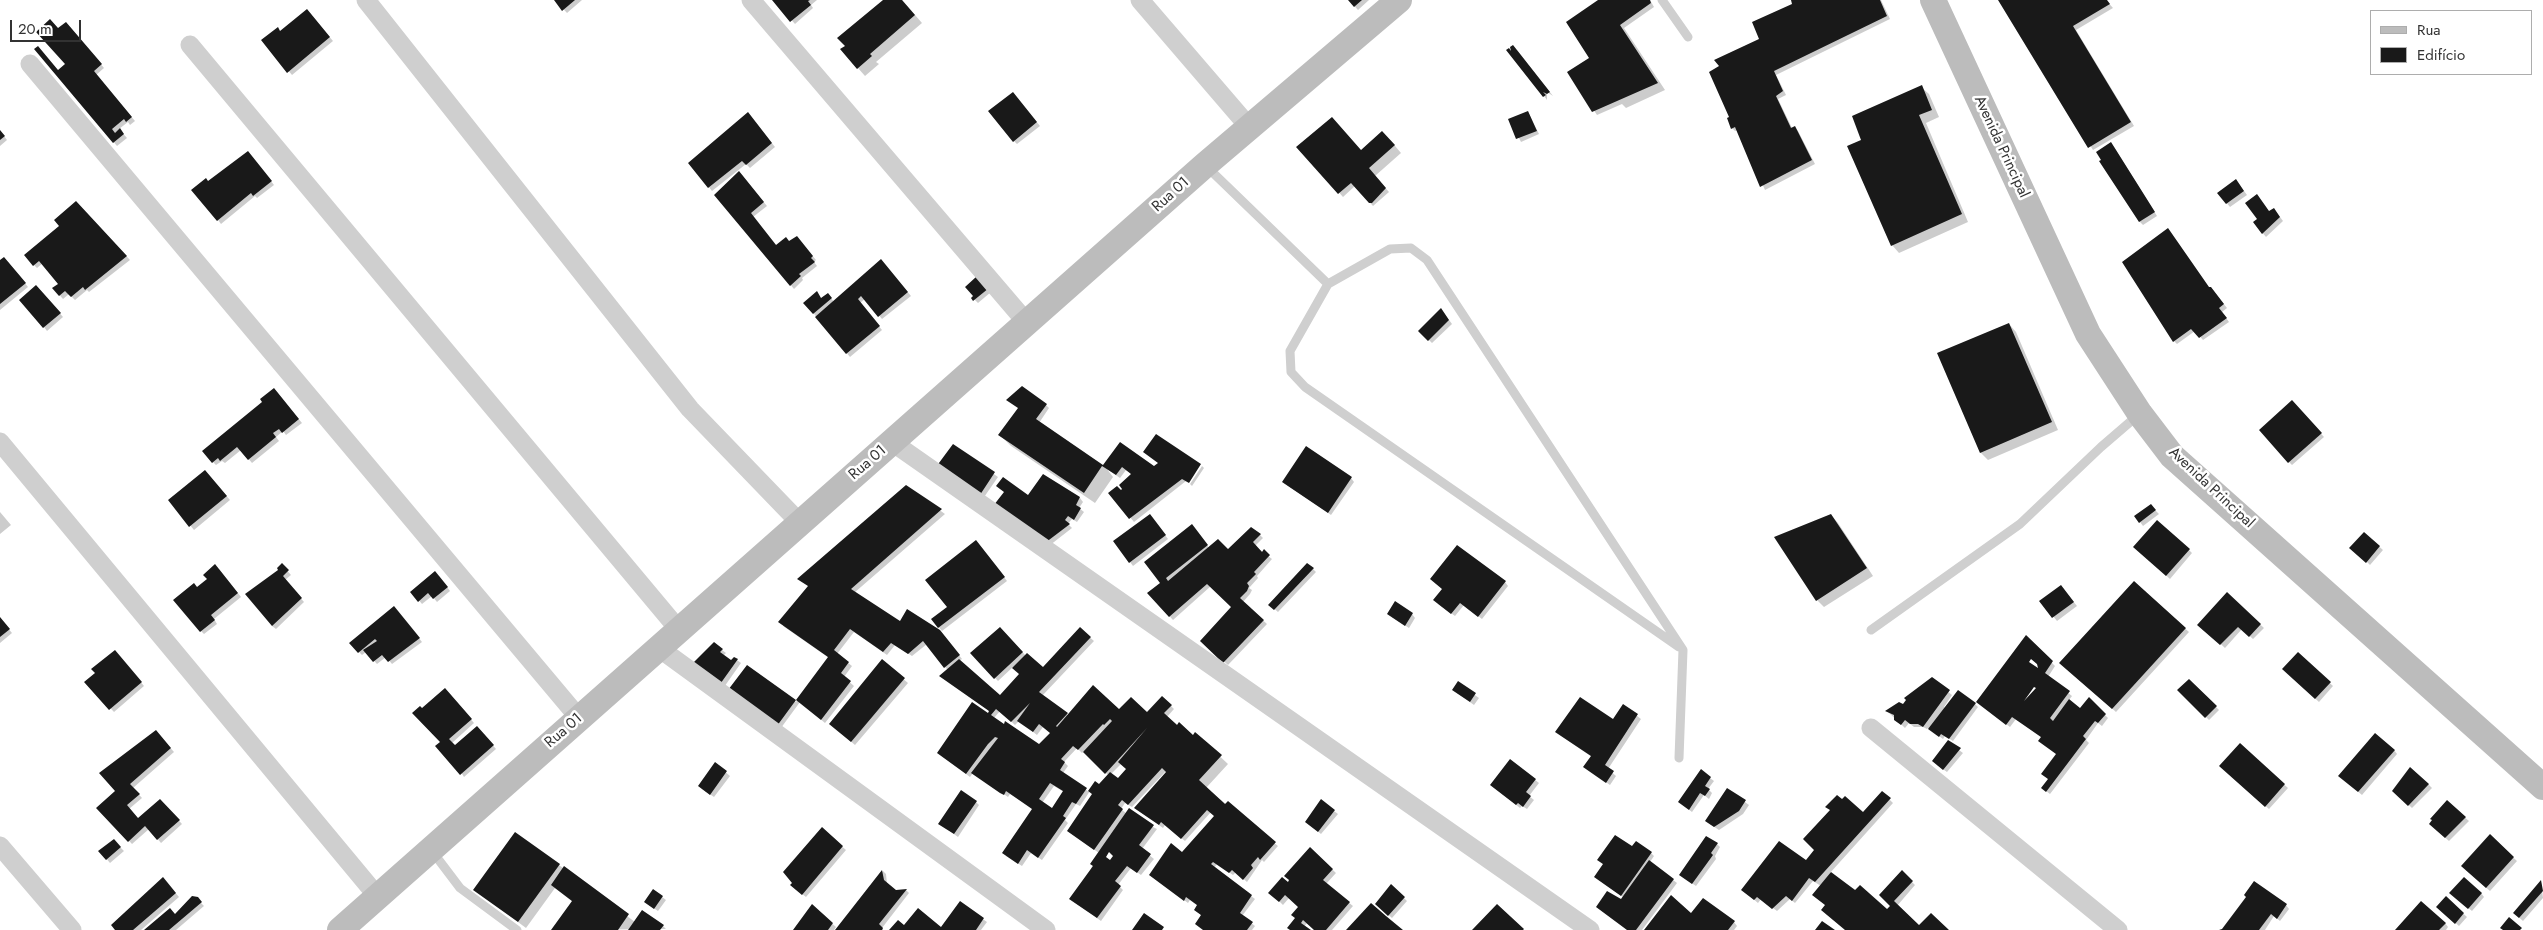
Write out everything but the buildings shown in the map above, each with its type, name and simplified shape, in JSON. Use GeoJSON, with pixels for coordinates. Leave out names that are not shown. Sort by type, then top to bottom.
{"type":"FeatureCollection","features":[{"type":"Feature","properties":{"kind":"street"},"geometry":{"type":"LineString","coordinates":[[366,0],[690,409],[800,523]]}},
{"type":"Feature","properties":{"kind":"street"},"geometry":{"type":"LineString","coordinates":[[751,0],[1027,323]]}},
{"type":"Feature","properties":{"kind":"street"},"geometry":{"type":"LineString","coordinates":[[1140,0],[1250,128]]}},
{"type":"Feature","properties":{"kind":"street","name":"Rua 01"},"geometry":{"type":"LineString","coordinates":[[340,930],[1205,165],[1399,0]]}},
{"type":"Feature","properties":{"kind":"street","name":"Avenida Principal"},"geometry":{"type":"LineString","coordinates":[[1933,0],[2088,334],[2140,414],[2172,456],[2543,787]]}},
{"type":"Feature","properties":{"kind":"street"},"geometry":{"type":"LineString","coordinates":[[190,45],[679,630]]}},
{"type":"Feature","properties":{"kind":"street"},"geometry":{"type":"LineString","coordinates":[[30,64],[579,718]]}},
{"type":"Feature","properties":{"kind":"street"},"geometry":{"type":"LineString","coordinates":[[0,442],[378,897]]}},
{"type":"Feature","properties":{"kind":"street"},"geometry":{"type":"LineString","coordinates":[[892,442],[1590,930]]}},
{"type":"Feature","properties":{"kind":"street"},"geometry":{"type":"LineString","coordinates":[[659,648],[1046,930]]}},
{"type":"Feature","properties":{"kind":"street"},"geometry":{"type":"LineString","coordinates":[[1871,728],[2118,930]]}},
{"type":"Feature","properties":{"kind":"street"},"geometry":{"type":"LineString","coordinates":[[0,846],[72,930]]}},
{"type":"Feature","properties":{"kind":"lane"},"geometry":{"type":"LineString","coordinates":[[1662,0],[1688,37]]}},
{"type":"Feature","properties":{"kind":"lane"},"geometry":{"type":"LineString","coordinates":[[1205,165],[1328,284]]}},
{"type":"Feature","properties":{"kind":"lane"},"geometry":{"type":"LineString","coordinates":[[1679,758],[1683,650],[1427,260],[1410,248],[1390,249],[1328,284],[1290,350],[1291,372],[1306,388],[1683,650]]}},
{"type":"Feature","properties":{"kind":"lane"},"geometry":{"type":"LineString","coordinates":[[1871,630],[2020,524],[2101,446],[2140,414]]}},
{"type":"Feature","properties":{"kind":"lane"},"geometry":{"type":"LineString","coordinates":[[430,849],[460,888],[518,930]]}}]}
